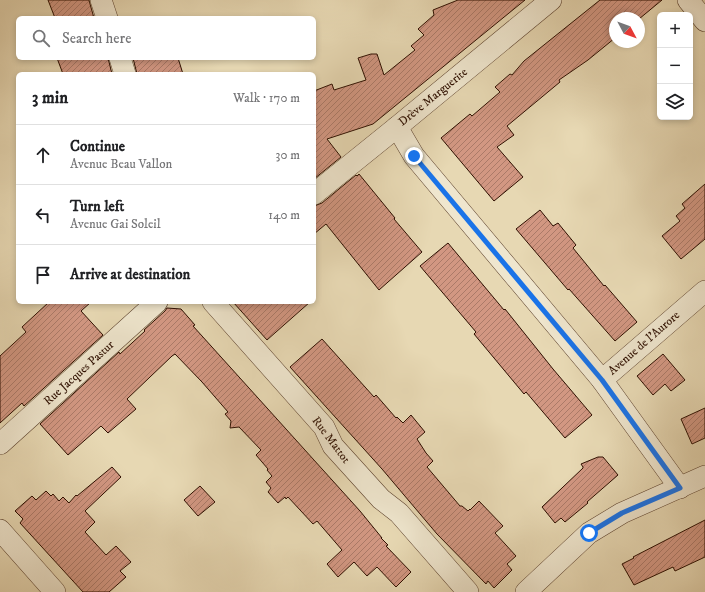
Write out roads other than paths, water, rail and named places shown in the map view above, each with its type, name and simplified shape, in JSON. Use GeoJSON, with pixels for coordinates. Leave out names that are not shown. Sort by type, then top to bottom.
{"type":"FeatureCollection","features":[{"type":"Feature","properties":{"kind":"street"},"geometry":{"type":"LineString","coordinates":[[101,0],[106,16]]}},
{"type":"Feature","properties":{"kind":"street","name":"Drève Marguerite"},"geometry":{"type":"LineString","coordinates":[[316,192],[551,0]]}},
{"type":"Feature","properties":{"kind":"street"},"geometry":{"type":"LineString","coordinates":[[688,0],[705,21]]}},
{"type":"Feature","properties":{"kind":"street"},"geometry":{"type":"LineString","coordinates":[[121,60],[124,72]]}},
{"type":"Feature","properties":{"kind":"street"},"geometry":{"type":"LineString","coordinates":[[397,127],[414,156],[602,380],[680,488]]}},
{"type":"Feature","properties":{"kind":"street","name":"Avenue de l'Aurore"},"geometry":{"type":"LineString","coordinates":[[602,380],[705,291]]}},
{"type":"Feature","properties":{"kind":"street","name":"Rue Jacques Pastur"},"geometry":{"type":"LineString","coordinates":[[0,444],[155,304]]}},
{"type":"Feature","properties":{"kind":"street","name":"Rue Mattot"},"geometry":{"type":"LineString","coordinates":[[215,304],[324,427],[333,446],[381,498],[399,513],[468,592]]}},
{"type":"Feature","properties":{"kind":"street"},"geometry":{"type":"LineString","coordinates":[[526,592],[589,533],[622,513],[705,476]]}},
{"type":"Feature","properties":{"kind":"street"},"geometry":{"type":"LineString","coordinates":[[0,530],[55,592]]}}]}
